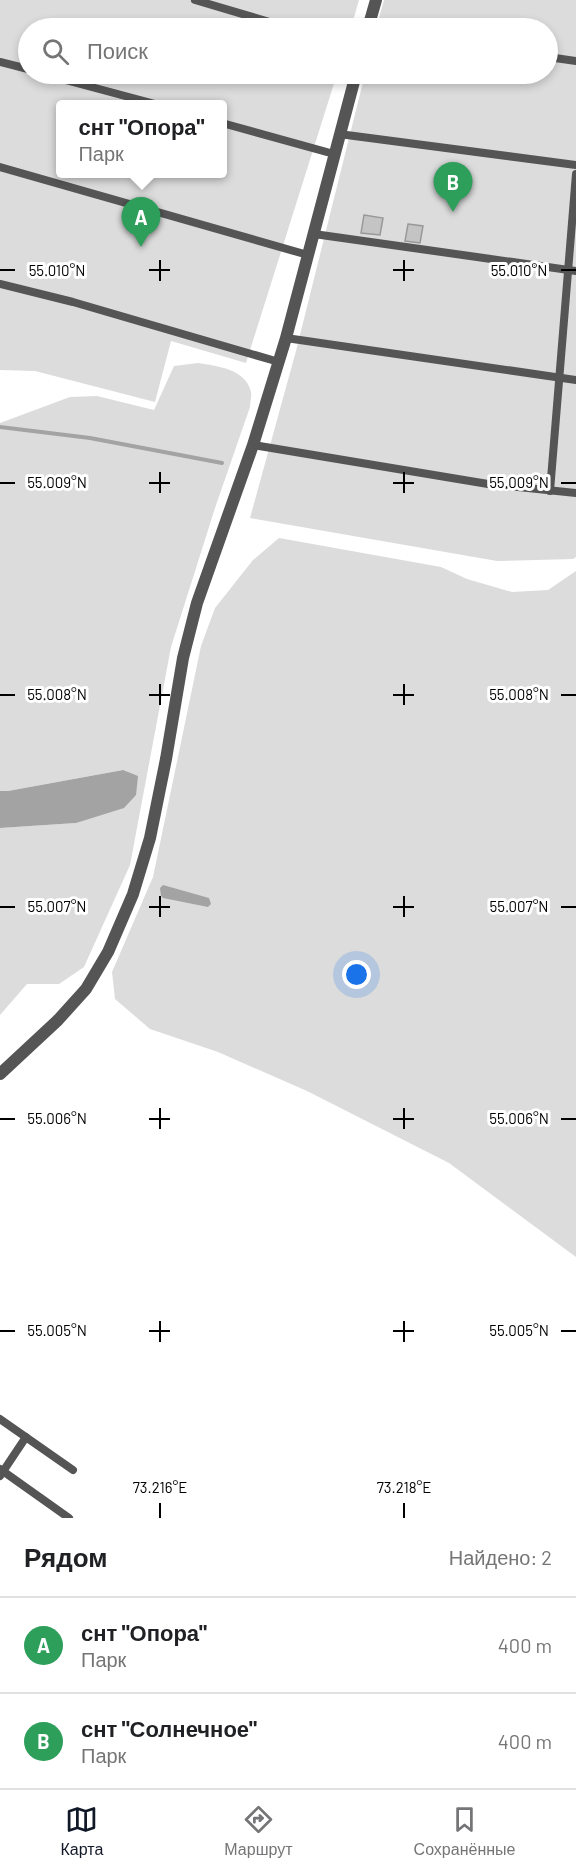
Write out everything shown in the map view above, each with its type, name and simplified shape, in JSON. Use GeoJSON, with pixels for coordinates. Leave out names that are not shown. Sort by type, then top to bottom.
{"type":"FeatureCollection","features":[{"type":"Feature","properties":{"kind":"street"},"geometry":{"type":"LineString","coordinates":[[371,18],[376,0]]}},
{"type":"Feature","properties":{"kind":"street"},"geometry":{"type":"LineString","coordinates":[[0,1074],[58,1020],[86,988],[108,952],[133,894],[150,838],[183,658],[197,603],[253,445],[279,362],[353,84]]}},
{"type":"Feature","properties":{"kind":"lane"},"geometry":{"type":"LineString","coordinates":[[195,0],[256,18]]}},
{"type":"Feature","properties":{"kind":"lane"},"geometry":{"type":"LineString","coordinates":[[558,58],[576,61]]}},
{"type":"Feature","properties":{"kind":"lane"},"geometry":{"type":"LineString","coordinates":[[0,62],[18,66]]}},
{"type":"Feature","properties":{"kind":"lane"},"geometry":{"type":"LineString","coordinates":[[79,84],[137,100]]}},
{"type":"Feature","properties":{"kind":"lane"},"geometry":{"type":"LineString","coordinates":[[227,124],[334,154]]}},
{"type":"Feature","properties":{"kind":"lane"},"geometry":{"type":"LineString","coordinates":[[339,134],[576,165]]}},
{"type":"Feature","properties":{"kind":"lane"},"geometry":{"type":"LineString","coordinates":[[0,167],[308,255]]}},
{"type":"Feature","properties":{"kind":"lane"},"geometry":{"type":"LineString","coordinates":[[550,491],[576,174]]}},
{"type":"Feature","properties":{"kind":"lane"},"geometry":{"type":"LineString","coordinates":[[314,234],[576,271]]}},
{"type":"Feature","properties":{"kind":"lane"},"geometry":{"type":"LineString","coordinates":[[0,284],[279,362]]}},
{"type":"Feature","properties":{"kind":"lane"},"geometry":{"type":"LineString","coordinates":[[286,338],[576,380]]}},
{"type":"Feature","properties":{"kind":"lane"},"geometry":{"type":"LineString","coordinates":[[253,445],[488,484],[576,493]]}},
{"type":"Feature","properties":{"kind":"lane"},"geometry":{"type":"LineString","coordinates":[[0,1419],[73,1470]]}},
{"type":"Feature","properties":{"kind":"lane"},"geometry":{"type":"LineString","coordinates":[[26,1437],[1,1472],[69,1518]]}},
{"type":"Feature","properties":{"kind":"shaded area"},"geometry":{"type":"Polygon","coordinates":[[[0,0],[359,0],[354,18],[18,18],[18,84],[334,84],[246,363],[171,341],[155,402],[35,371],[0,370],[0,0]]]}},
{"type":"Feature","properties":{"kind":"shaded area"},"geometry":{"type":"Polygon","coordinates":[[[384,0],[576,0],[576,557],[573,559],[497,561],[250,518],[296,351],[363,84],[558,84],[558,18],[379,18],[384,0]]]}},
{"type":"Feature","properties":{"kind":"shaded area"},"geometry":{"type":"Polygon","coordinates":[[[198,363],[230,370],[243,378],[251,392],[250,407],[171,647],[130,865],[84,967],[59,984],[27,984],[0,1015],[0,828],[76,823],[123,770],[0,791],[0,423],[70,397],[97,396],[154,410],[174,366],[198,363]]]}},
{"type":"Feature","properties":{"kind":"shaded area"},"geometry":{"type":"Polygon","coordinates":[[[279,538],[441,567],[467,579],[512,592],[548,590],[576,571],[576,1257],[449,1163],[307,1091],[218,1052],[150,1029],[115,999],[112,972],[153,877],[201,646],[215,608],[253,560],[279,538]]]}},
{"type":"Feature","properties":{"kind":"shaded area"},"geometry":{"type":"Polygon","coordinates":[[[123,770],[138,776],[136,795],[124,808],[76,823],[0,828],[0,791],[123,770]]]}},
{"type":"Feature","properties":{"kind":"shaded area"},"geometry":{"type":"Polygon","coordinates":[[[163,885],[209,898],[211,904],[208,907],[163,898],[160,888],[163,885]]]}},
{"type":"Feature","properties":{"kind":"building"},"geometry":{"type":"Polygon","coordinates":[[[364,215],[383,218],[380,235],[361,233],[364,215]]]}},
{"type":"Feature","properties":{"kind":"building"},"geometry":{"type":"Polygon","coordinates":[[[408,224],[423,226],[420,243],[405,241],[408,224]]]}},
{"type":"Feature","properties":{"kind":"waterway"},"geometry":{"type":"LineString","coordinates":[[0,427],[90,438],[222,463]]}},
{"type":"Feature","properties":{"kind":"place","name":"снт \"Солнечное\""},"geometry":{"type":"Point","coordinates":[453,212]}},
{"type":"Feature","properties":{"kind":"place","name":"снт \"Опора\""},"geometry":{"type":"Point","coordinates":[141,247]}}]}
